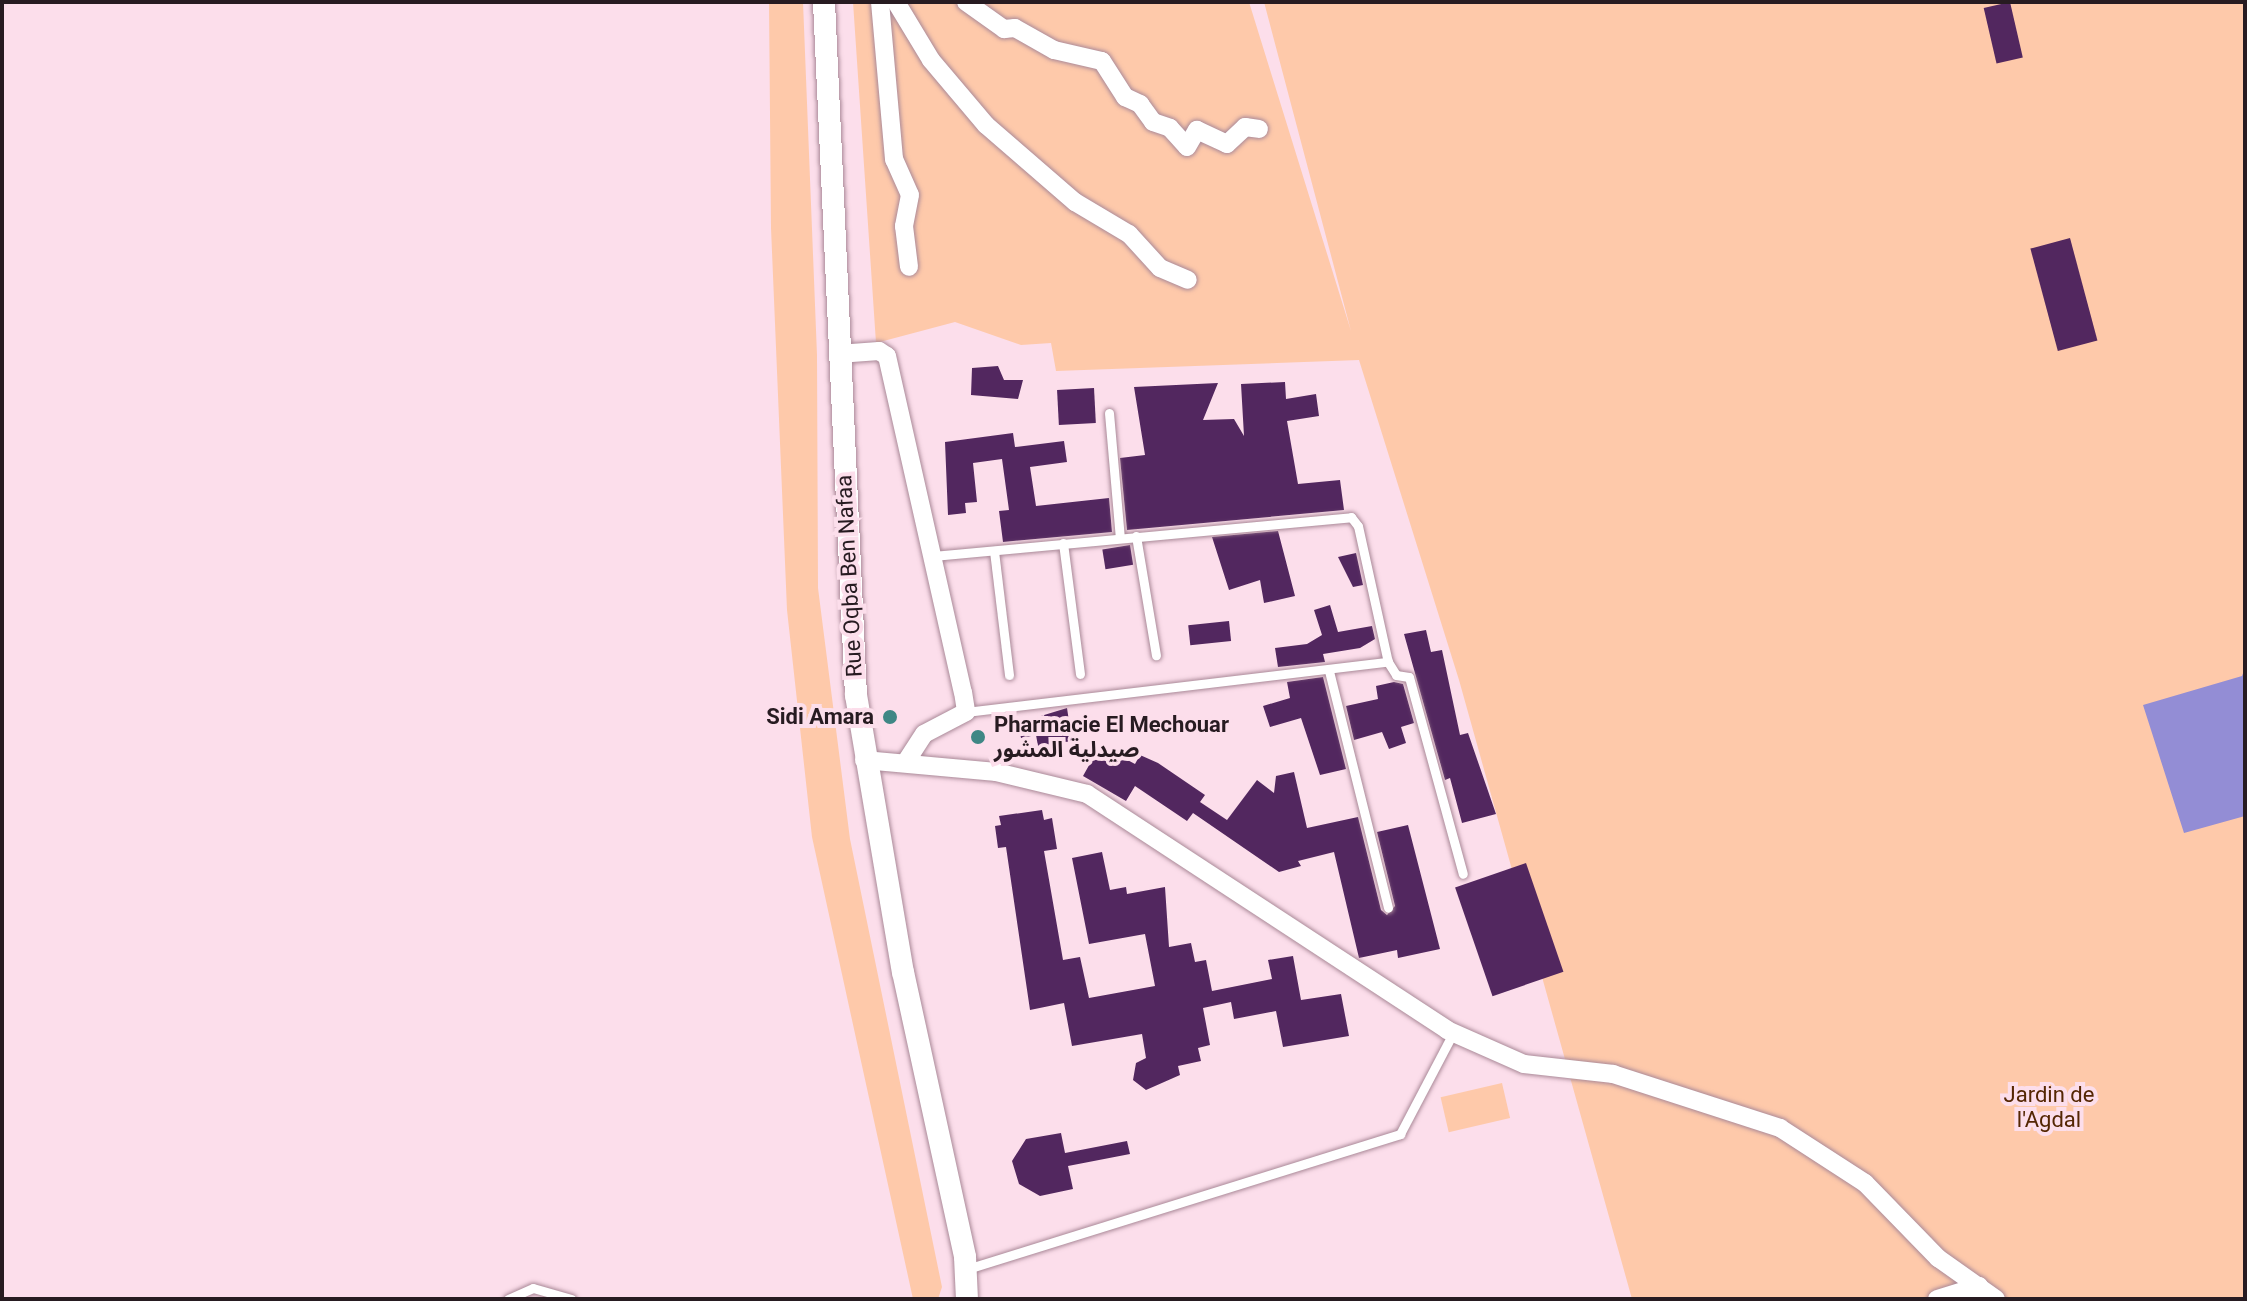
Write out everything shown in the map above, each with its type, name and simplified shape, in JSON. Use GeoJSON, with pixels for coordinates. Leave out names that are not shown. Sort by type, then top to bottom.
{"type":"FeatureCollection","features":[{"type":"Feature","properties":{"kind":"street","name":"Rue Oqba Ben Nafaa"},"geometry":{"type":"LineString","coordinates":[[824,2],[849,627],[864,760],[970,1287]]}},
{"type":"Feature","properties":{"kind":"street"},"geometry":{"type":"LineString","coordinates":[[880,2],[894,159],[910,195],[904,226],[909,267]]}},
{"type":"Feature","properties":{"kind":"street"},"geometry":{"type":"LineString","coordinates":[[896,2],[931,60],[986,125],[1075,202],[1129,234],[1160,268],[1188,280]]}},
{"type":"Feature","properties":{"kind":"street"},"geometry":{"type":"LineString","coordinates":[[966,2],[1004,29],[1015,28],[1054,50],[1102,61],[1125,97],[1140,104],[1153,122],[1170,128],[1187,147],[1197,130],[1227,144],[1245,127],[1259,129]]}},
{"type":"Feature","properties":{"kind":"street"},"geometry":{"type":"LineString","coordinates":[[838,354],[879,351],[887,356],[966,712],[924,734],[907,760]]}},
{"type":"Feature","properties":{"kind":"street"},"geometry":{"type":"LineString","coordinates":[[864,760],[907,760],[1044,781],[1087,794],[1242,892],[1404,1006],[1453,1033],[1524,1064],[1613,1074],[1780,1128],[1865,1183],[1938,1258],[1980,1293],[1996,1299]]}},
{"type":"Feature","properties":{"kind":"street"},"geometry":{"type":"LineString","coordinates":[[1937,1299],[1980,1293]]}},
{"type":"Feature","properties":{"kind":"lane"},"geometry":{"type":"LineString","coordinates":[[1109,413],[1120,538]]}},
{"type":"Feature","properties":{"kind":"lane"},"geometry":{"type":"LineString","coordinates":[[933,556],[1351,517],[1358,526],[1388,662],[1396,675],[1409,677],[1463,874]]}},
{"type":"Feature","properties":{"kind":"lane"},"geometry":{"type":"LineString","coordinates":[[1136,536],[1156,655]]}},
{"type":"Feature","properties":{"kind":"lane"},"geometry":{"type":"LineString","coordinates":[[1063,543],[1080,674]]}},
{"type":"Feature","properties":{"kind":"lane"},"geometry":{"type":"LineString","coordinates":[[994,551],[1009,675]]}},
{"type":"Feature","properties":{"kind":"lane"},"geometry":{"type":"LineString","coordinates":[[966,712],[1388,662]]}},
{"type":"Feature","properties":{"kind":"lane"},"geometry":{"type":"LineString","coordinates":[[1329,671],[1388,908]]}},
{"type":"Feature","properties":{"kind":"lane"},"geometry":{"type":"LineString","coordinates":[[970,1287],[1400,1134],[1453,1033]]}},
{"type":"Feature","properties":{"kind":"lane"},"geometry":{"type":"LineString","coordinates":[[508,1299],[533,1288],[571,1299]]}},
{"type":"Feature","properties":{"kind":"green space"},"geometry":{"type":"Polygon","coordinates":[[[769,2],[803,2],[817,355],[818,588],[850,839],[942,1287],[938,1299],[913,1299],[812,837],[787,610],[771,228],[769,2]]]}},
{"type":"Feature","properties":{"kind":"green space","name":"Jardin de l'Agdal"},"geometry":{"type":"Polygon","coordinates":[[[853,2],[1249,2],[1351,331],[1264,2],[2245,2],[2245,1299],[1632,1299],[1459,680],[1359,360],[1056,371],[1051,343],[1021,345],[955,322],[876,343],[853,2]]]}},
{"type":"Feature","properties":{"kind":"green space"},"geometry":{"type":"Polygon","coordinates":[[[1502,1083],[1510,1118],[1449,1132],[1441,1097],[1502,1083]]]}},
{"type":"Feature","properties":{"kind":"shaded area"},"geometry":{"type":"Polygon","coordinates":[[[2245,668],[2245,816],[2184,833],[2143,705],[2242,676],[2245,668]]]}},
{"type":"Feature","properties":{"kind":"building"},"geometry":{"type":"Polygon","coordinates":[[[2010,2],[2023,58],[1997,64],[1984,8],[2010,2]]]}},
{"type":"Feature","properties":{"kind":"building"},"geometry":{"type":"Polygon","coordinates":[[[2070,238],[2097,340],[2058,351],[2030,249],[2070,238]]]}},
{"type":"Feature","properties":{"kind":"building"},"geometry":{"type":"Polygon","coordinates":[[[998,366],[1004,380],[1023,380],[1018,399],[971,395],[972,368],[998,366]]]}},
{"type":"Feature","properties":{"kind":"building"},"geometry":{"type":"Polygon","coordinates":[[[1285,382],[1286,399],[1316,394],[1319,416],[1287,421],[1298,484],[1340,480],[1344,510],[1127,530],[1120,458],[1145,455],[1134,387],[1218,383],[1203,420],[1234,419],[1244,436],[1241,384],[1285,382]]]}},
{"type":"Feature","properties":{"kind":"building"},"geometry":{"type":"Polygon","coordinates":[[[1094,388],[1096,423],[1059,425],[1057,390],[1094,388]]]}},
{"type":"Feature","properties":{"kind":"building"},"geometry":{"type":"Polygon","coordinates":[[[1013,433],[1015,447],[1064,441],[1067,462],[1030,467],[1036,506],[1109,498],[1112,532],[1003,542],[999,511],[1009,510],[1002,459],[973,463],[977,502],[965,503],[966,513],[948,515],[945,442],[1013,433]]]}},
{"type":"Feature","properties":{"kind":"building"},"geometry":{"type":"Polygon","coordinates":[[[1278,531],[1295,596],[1264,603],[1260,580],[1229,590],[1212,537],[1278,531]]]}},
{"type":"Feature","properties":{"kind":"building"},"geometry":{"type":"Polygon","coordinates":[[[1130,545],[1133,565],[1105,569],[1102,549],[1130,545]]]}},
{"type":"Feature","properties":{"kind":"building"},"geometry":{"type":"Polygon","coordinates":[[[1356,553],[1363,585],[1353,587],[1338,557],[1356,553]]]}},
{"type":"Feature","properties":{"kind":"building"},"geometry":{"type":"Polygon","coordinates":[[[1330,605],[1338,632],[1372,626],[1375,639],[1360,648],[1323,654],[1325,662],[1278,667],[1275,648],[1307,644],[1322,635],[1314,610],[1330,605]]]}},
{"type":"Feature","properties":{"kind":"building"},"geometry":{"type":"Polygon","coordinates":[[[1229,621],[1231,641],[1190,645],[1188,625],[1229,621]]]}},
{"type":"Feature","properties":{"kind":"building"},"geometry":{"type":"Polygon","coordinates":[[[1426,630],[1431,652],[1442,650],[1460,735],[1468,733],[1496,814],[1462,823],[1450,778],[1445,780],[1404,634],[1426,630]]]}},
{"type":"Feature","properties":{"kind":"building"},"geometry":{"type":"Polygon","coordinates":[[[1323,677],[1346,769],[1320,775],[1301,718],[1270,727],[1263,706],[1290,698],[1287,682],[1323,677]]]}},
{"type":"Feature","properties":{"kind":"building"},"geometry":{"type":"Polygon","coordinates":[[[1394,682],[1403,684],[1414,723],[1401,727],[1406,743],[1389,749],[1382,732],[1354,740],[1346,706],[1378,699],[1376,686],[1394,682]]]}},
{"type":"Feature","properties":{"kind":"building"},"geometry":{"type":"Polygon","coordinates":[[[1067,708],[1072,741],[1038,746],[1036,735],[1021,738],[1018,723],[1067,708]]]}},
{"type":"Feature","properties":{"kind":"building"},"geometry":{"type":"Polygon","coordinates":[[[1097,751],[1116,762],[1120,756],[1135,764],[1140,755],[1158,763],[1205,795],[1200,802],[1227,820],[1257,780],[1274,793],[1276,776],[1294,772],[1307,828],[1358,817],[1381,910],[1387,915],[1395,906],[1377,832],[1408,825],[1440,949],[1398,958],[1397,950],[1359,958],[1334,852],[1298,861],[1301,866],[1279,872],[1193,813],[1187,821],[1135,786],[1126,801],[1083,776],[1097,751]]]}},
{"type":"Feature","properties":{"kind":"building"},"geometry":{"type":"Polygon","coordinates":[[[1042,810],[1044,820],[1052,818],[1057,849],[1044,851],[1063,960],[1080,957],[1089,998],[1155,986],[1145,934],[1089,944],[1072,858],[1102,852],[1110,890],[1126,887],[1127,894],[1165,887],[1169,947],[1191,943],[1195,962],[1206,960],[1212,991],[1272,979],[1268,960],[1293,956],[1301,1000],[1341,994],[1349,1036],[1283,1047],[1276,1011],[1234,1019],[1231,1002],[1203,1008],[1210,1045],[1198,1048],[1201,1061],[1178,1066],[1180,1075],[1146,1090],[1133,1080],[1136,1063],[1146,1058],[1142,1034],[1072,1046],[1064,1003],[1030,1010],[1006,847],[998,848],[995,826],[1001,825],[999,816],[1042,810]]]}},
{"type":"Feature","properties":{"kind":"building"},"geometry":{"type":"Polygon","coordinates":[[[1526,863],[1563,972],[1493,996],[1455,887],[1526,863]]]}},
{"type":"Feature","properties":{"kind":"building"},"geometry":{"type":"Polygon","coordinates":[[[1061,1133],[1065,1153],[1127,1141],[1130,1154],[1068,1166],[1073,1189],[1040,1196],[1019,1184],[1012,1161],[1026,1139],[1061,1133]]]}},
{"type":"Feature","properties":{"kind":"place","name":"Sidi Amara"},"geometry":{"type":"Point","coordinates":[890,717]}},
{"type":"Feature","properties":{"kind":"place","name":"Pharmacie El Mechouar صيدلية المشور"},"geometry":{"type":"Point","coordinates":[978,737]}}]}
